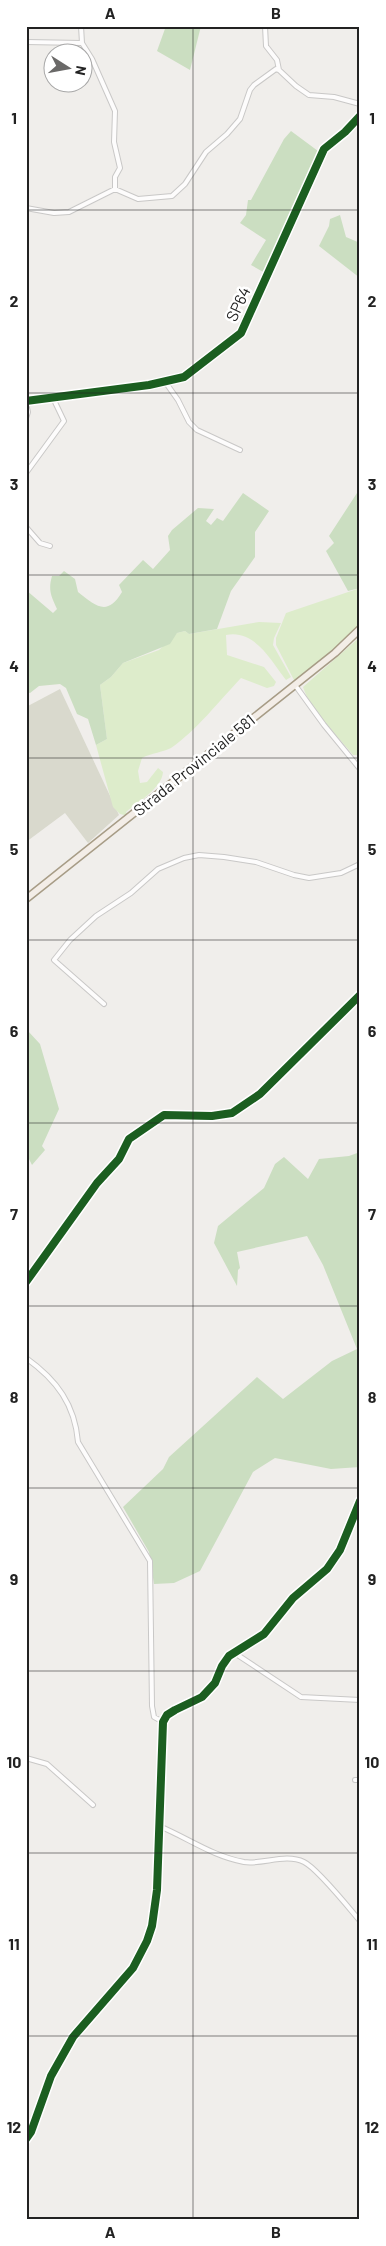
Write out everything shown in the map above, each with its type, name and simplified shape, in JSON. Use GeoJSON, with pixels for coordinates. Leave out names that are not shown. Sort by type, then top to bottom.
{"type":"FeatureCollection","features":[{"type":"Feature","properties":{"kind":"main road","name":"Strada Provinciale 581"},"geometry":{"type":"LineString","coordinates":[[26,899],[335,653],[360,629]]}},
{"type":"Feature","properties":{"kind":"street"},"geometry":{"type":"LineString","coordinates":[[81,26],[82,42]]}},
{"type":"Feature","properties":{"kind":"street"},"geometry":{"type":"LineString","coordinates":[[265,26],[266,46],[277,60],[280,70],[296,86],[309,95],[334,97],[360,104]]}},
{"type":"Feature","properties":{"kind":"street"},"geometry":{"type":"LineString","coordinates":[[26,42],[42,42]]}},
{"type":"Feature","properties":{"kind":"street"},"geometry":{"type":"LineString","coordinates":[[92,59],[115,111],[114,142],[120,168],[115,177],[115,188]]}},
{"type":"Feature","properties":{"kind":"street"},"geometry":{"type":"LineString","coordinates":[[115,188],[138,199],[172,196],[185,184],[206,152],[227,134],[240,119],[250,90],[276,69],[280,70]]}},
{"type":"Feature","properties":{"kind":"street","name":"SP64"},"geometry":{"type":"LineString","coordinates":[[26,402],[166,383],[187,376],[241,333],[324,149],[345,132],[360,116]]}},
{"type":"Feature","properties":{"kind":"street"},"geometry":{"type":"LineString","coordinates":[[26,208],[48,213],[69,212],[115,188]]}},
{"type":"Feature","properties":{"kind":"street"},"geometry":{"type":"LineString","coordinates":[[166,383],[178,400],[189,422],[197,430],[240,450]]}},
{"type":"Feature","properties":{"kind":"street"},"geometry":{"type":"LineString","coordinates":[[26,473],[64,421],[53,398]]}},
{"type":"Feature","properties":{"kind":"street"},"geometry":{"type":"LineString","coordinates":[[26,402],[28,412],[26,418]]}},
{"type":"Feature","properties":{"kind":"street"},"geometry":{"type":"LineString","coordinates":[[26,526],[40,543],[50,546]]}},
{"type":"Feature","properties":{"kind":"street"},"geometry":{"type":"LineString","coordinates":[[295,685],[324,725],[360,769]]}},
{"type":"Feature","properties":{"kind":"street"},"geometry":{"type":"LineString","coordinates":[[104,1004],[54,960],[70,940],[96,916],[131,893],[162,867],[184,858],[208,855],[256,862],[309,878],[340,873],[360,864]]}},
{"type":"Feature","properties":{"kind":"street"},"geometry":{"type":"LineString","coordinates":[[26,1282],[97,1183],[119,1159],[129,1138],[164,1115],[212,1116],[232,1113],[260,1094],[360,995]]}},
{"type":"Feature","properties":{"kind":"street"},"geometry":{"type":"LineString","coordinates":[[26,1358],[37,1366],[65,1396],[76,1423],[78,1442],[150,1561],[152,1706],[154,1717],[163,1722]]}},
{"type":"Feature","properties":{"kind":"street"},"geometry":{"type":"LineString","coordinates":[[26,2139],[31,2132],[51,2076],[73,2037],[134,1968],[152,1926],[157,1890],[163,1722],[175,1710],[202,1698],[215,1683],[222,1666],[233,1652],[264,1634],[294,1598],[327,1569],[340,1550],[360,1501]]}},
{"type":"Feature","properties":{"kind":"street"},"geometry":{"type":"LineString","coordinates":[[233,1652],[301,1697],[360,1700]]}},
{"type":"Feature","properties":{"kind":"street"},"geometry":{"type":"LineString","coordinates":[[26,1758],[47,1764],[93,1805]]}},
{"type":"Feature","properties":{"kind":"street"},"geometry":{"type":"LineString","coordinates":[[158,1826],[202,1849],[241,1861],[252,1863],[293,1858],[307,1863],[360,1921]]}},
{"type":"Feature","properties":{"kind":"shaded area"},"geometry":{"type":"Polygon","coordinates":[[[60,689],[119,815],[88,843],[65,813],[26,842],[26,707],[60,689]]]}},
{"type":"Feature","properties":{"kind":"green space"},"geometry":{"type":"Polygon","coordinates":[[[166,26],[201,26],[190,70],[157,51],[166,26]]]}},
{"type":"Feature","properties":{"kind":"green space"},"geometry":{"type":"Polygon","coordinates":[[[291,131],[318,151],[302,198],[265,273],[251,265],[266,240],[240,223],[246,215],[248,200],[251,200],[284,139],[291,131]]]}},
{"type":"Feature","properties":{"kind":"green space"},"geometry":{"type":"Polygon","coordinates":[[[340,215],[346,237],[360,243],[360,278],[319,246],[329,226],[330,219],[340,215]]]}},
{"type":"Feature","properties":{"kind":"green space"},"geometry":{"type":"Polygon","coordinates":[[[360,481],[360,588],[348,591],[326,551],[334,543],[329,536],[357,493],[360,481]]]}},
{"type":"Feature","properties":{"kind":"green space"},"geometry":{"type":"Polygon","coordinates":[[[243,493],[269,511],[255,532],[255,557],[231,591],[217,629],[189,634],[185,631],[177,633],[170,644],[123,663],[111,677],[100,685],[107,739],[96,745],[88,719],[77,714],[66,688],[60,684],[39,686],[30,693],[26,692],[26,590],[53,613],[57,609],[51,593],[52,576],[59,576],[64,571],[75,579],[78,592],[90,601],[101,607],[111,605],[122,592],[119,585],[143,560],[153,569],[170,550],[168,536],[172,530],[198,508],[214,509],[206,521],[211,525],[217,518],[223,521],[243,493]]]}},
{"type":"Feature","properties":{"kind":"green space"},"geometry":{"type":"Polygon","coordinates":[[[360,588],[360,628],[295,682],[276,645],[276,638],[286,613],[360,588]]]}},
{"type":"Feature","properties":{"kind":"green space"},"geometry":{"type":"Polygon","coordinates":[[[259,622],[281,623],[273,645],[291,677],[286,680],[268,656],[254,642],[236,634],[226,635],[227,655],[264,667],[276,682],[274,686],[267,688],[241,678],[199,724],[180,741],[171,748],[142,758],[138,771],[140,783],[147,782],[158,768],[163,772],[162,778],[149,794],[126,812],[128,816],[120,814],[113,807],[96,745],[107,739],[100,685],[111,677],[123,663],[159,650],[177,633],[185,631],[189,634],[259,622]]]}},
{"type":"Feature","properties":{"kind":"green space"},"geometry":{"type":"Polygon","coordinates":[[[360,637],[360,755],[353,755],[318,714],[303,687],[360,637]]]}},
{"type":"Feature","properties":{"kind":"green space"},"geometry":{"type":"Polygon","coordinates":[[[26,1026],[40,1044],[59,1109],[42,1146],[45,1150],[32,1165],[26,1153],[26,1026]]]}},
{"type":"Feature","properties":{"kind":"green space"},"geometry":{"type":"Polygon","coordinates":[[[360,1152],[360,1467],[331,1469],[275,1458],[253,1472],[200,1571],[174,1583],[154,1584],[149,1552],[123,1507],[163,1469],[169,1457],[257,1377],[283,1399],[332,1361],[357,1349],[323,1265],[307,1236],[237,1252],[240,1268],[238,1270],[237,1286],[214,1243],[218,1226],[264,1188],[275,1164],[284,1157],[308,1179],[319,1159],[349,1156],[360,1152]]]}},
{"type":"Feature","properties":{"kind":"cycle path"},"geometry":{"type":"LineString","coordinates":[[26,401],[149,385],[184,377],[241,333],[324,149],[345,132],[360,116]]}},
{"type":"Feature","properties":{"kind":"cycle path"},"geometry":{"type":"LineString","coordinates":[[26,1282],[97,1183],[119,1159],[129,1139],[164,1115],[212,1116],[232,1113],[260,1094],[360,995]]}},
{"type":"Feature","properties":{"kind":"cycle path"},"geometry":{"type":"LineString","coordinates":[[26,2139],[31,2132],[51,2076],[73,2037],[133,1968],[147,1941],[152,1926],[157,1890],[163,1722],[167,1715],[202,1697],[215,1683],[222,1666],[229,1656],[264,1634],[293,1598],[327,1569],[340,1550],[360,1501]]}}]}
